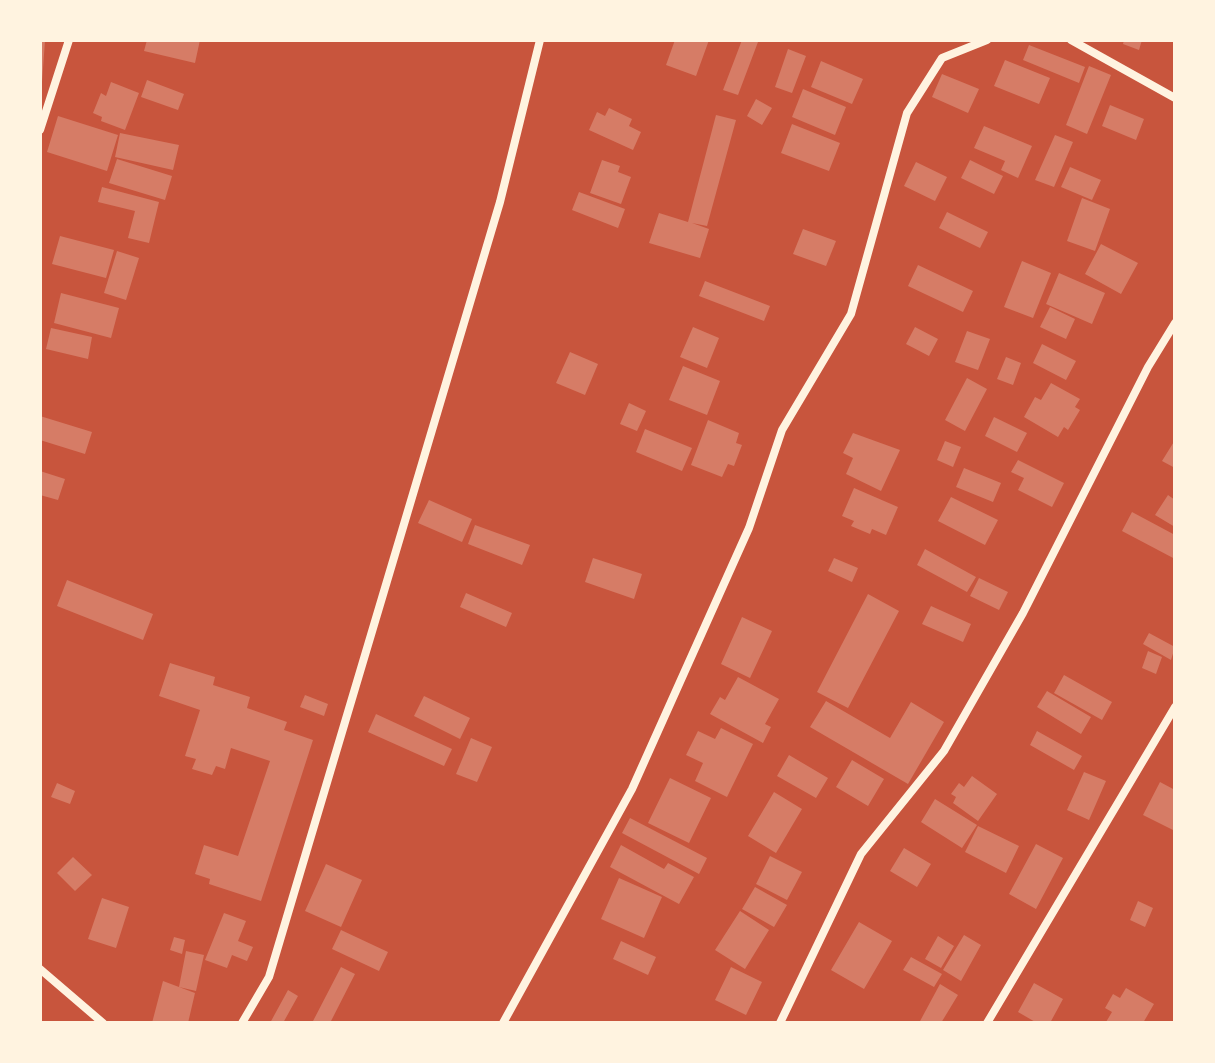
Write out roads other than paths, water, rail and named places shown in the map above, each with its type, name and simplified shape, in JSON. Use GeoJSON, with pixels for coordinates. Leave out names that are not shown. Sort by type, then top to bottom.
{"type":"FeatureCollection","features":[{"type":"Feature","properties":{"kind":"street"},"geometry":{"type":"LineString","coordinates":[[40,130],[69,40]]}},
{"type":"Feature","properties":{"kind":"street"},"geometry":{"type":"LineString","coordinates":[[242,1023],[273,962],[500,202],[540,40]]}},
{"type":"Feature","properties":{"kind":"street"},"geometry":{"type":"LineString","coordinates":[[503,1023],[632,789],[749,528],[782,430],[851,314],[907,113],[942,58],[987,40]]}},
{"type":"Feature","properties":{"kind":"street"},"geometry":{"type":"LineString","coordinates":[[1071,40],[1175,98]]}},
{"type":"Feature","properties":{"kind":"street"},"geometry":{"type":"LineString","coordinates":[[780,1023],[861,854],[944,751],[1023,613],[1148,367],[1175,323]]}},
{"type":"Feature","properties":{"kind":"street"},"geometry":{"type":"LineString","coordinates":[[987,1023],[1175,707]]}},
{"type":"Feature","properties":{"kind":"street"},"geometry":{"type":"LineString","coordinates":[[40,969],[103,1023]]}}]}
